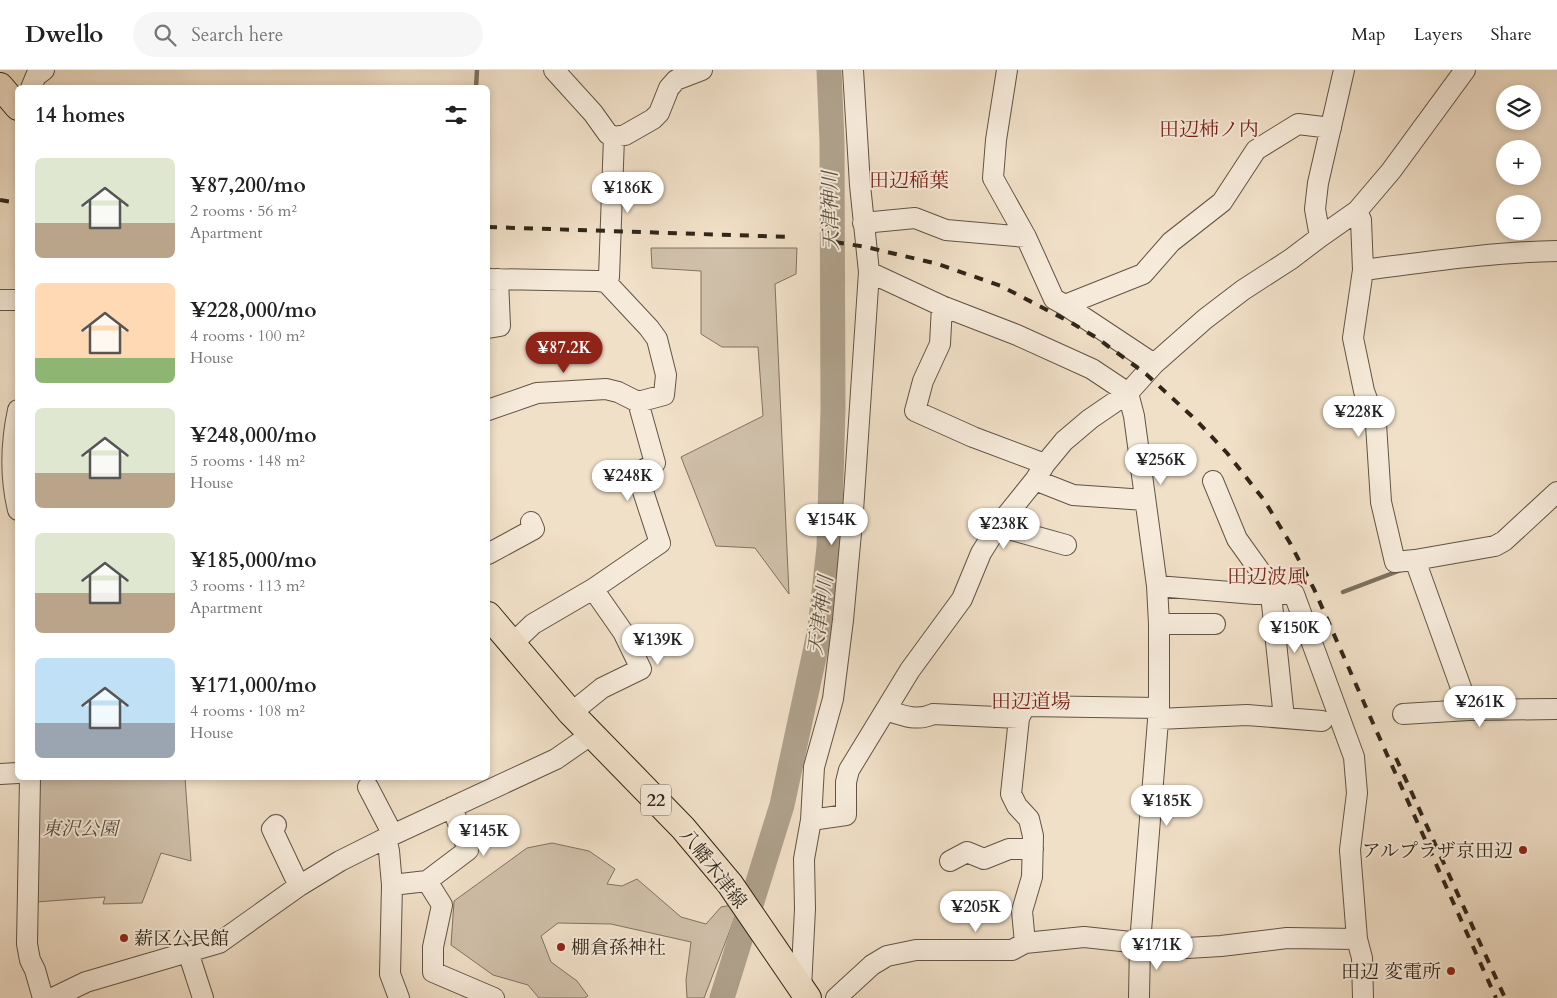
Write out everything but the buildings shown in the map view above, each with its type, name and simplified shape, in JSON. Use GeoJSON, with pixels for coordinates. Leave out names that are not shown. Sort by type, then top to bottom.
{"type":"FeatureCollection","features":[{"type":"Feature","properties":{"kind":"main road"},"geometry":{"type":"LineString","coordinates":[[0,86],[15,104]]}},
{"type":"Feature","properties":{"kind":"main road","name":"八幡木津線"},"geometry":{"type":"LineString","coordinates":[[490,618],[571,713],[683,828],[730,884],[804,993]]}},
{"type":"Feature","properties":{"kind":"street"},"geometry":{"type":"LineString","coordinates":[[32,85],[36,76],[44,70]]}},
{"type":"Feature","properties":{"kind":"street"},"geometry":{"type":"LineString","coordinates":[[554,70],[593,113],[608,134],[614,137],[625,135],[653,119],[659,113],[669,88],[676,80],[702,70]]}},
{"type":"Feature","properties":{"kind":"street"},"geometry":{"type":"LineString","coordinates":[[804,993],[804,858],[811,820],[814,767],[833,699],[843,620],[853,511],[869,272],[863,223],[854,70]]}},
{"type":"Feature","properties":{"kind":"street"},"geometry":{"type":"LineString","coordinates":[[1007,70],[996,140],[993,178],[1026,237],[1054,299],[1154,364]]}},
{"type":"Feature","properties":{"kind":"street"},"geometry":{"type":"LineString","coordinates":[[1320,236],[1316,208],[1318,183],[1344,70]]}},
{"type":"Feature","properties":{"kind":"street"},"geometry":{"type":"LineString","coordinates":[[811,820],[846,815],[846,782],[849,770],[926,647],[962,599],[981,553],[998,526],[1064,441],[1090,418],[1128,393],[1154,364],[1205,319],[1243,290],[1291,259],[1320,236],[1357,211],[1391,171],[1465,70]]}},
{"type":"Feature","properties":{"kind":"street"},"geometry":{"type":"LineString","coordinates":[[1065,305],[1142,274],[1171,242],[1222,202],[1256,150],[1298,124],[1331,128]]}},
{"type":"Feature","properties":{"kind":"street"},"geometry":{"type":"LineString","coordinates":[[606,282],[609,277],[614,137]]}},
{"type":"Feature","properties":{"kind":"street"},"geometry":{"type":"LineString","coordinates":[[1357,211],[1361,220],[1364,270],[1354,338],[1364,391],[1376,424],[1381,502],[1395,562],[1416,566],[1495,546],[1504,541],[1557,492]]}},
{"type":"Feature","properties":{"kind":"street"},"geometry":{"type":"LineString","coordinates":[[863,223],[915,218],[946,230],[1026,237]]}},
{"type":"Feature","properties":{"kind":"street"},"geometry":{"type":"LineString","coordinates":[[1364,270],[1438,260],[1557,251]]}},
{"type":"Feature","properties":{"kind":"street"},"geometry":{"type":"LineString","coordinates":[[869,272],[942,306],[1017,335],[1092,369],[1128,393],[1134,416],[1157,586],[1159,624],[1158,714],[1140,943],[1139,998]]}},
{"type":"Feature","properties":{"kind":"street"},"geometry":{"type":"LineString","coordinates":[[490,328],[500,326],[493,279],[606,282],[657,339],[666,376],[664,394],[638,402],[618,392],[606,389],[563,391],[537,394],[490,409]]}},
{"type":"Feature","properties":{"kind":"street"},"geometry":{"type":"LineString","coordinates":[[0,300],[15,300]]}},
{"type":"Feature","properties":{"kind":"street"},"geometry":{"type":"LineString","coordinates":[[942,306],[940,344],[923,381],[915,411],[973,436],[1040,472],[1073,495],[1145,500]]}},
{"type":"Feature","properties":{"kind":"street"},"geometry":{"type":"LineString","coordinates":[[512,644],[533,624],[593,589],[660,542],[638,479],[640,472],[655,463],[638,402]]}},
{"type":"Feature","properties":{"kind":"street"},"geometry":{"type":"LineString","coordinates":[[15,426],[12,443],[12,483],[15,496]]}},
{"type":"Feature","properties":{"kind":"street"},"geometry":{"type":"LineString","coordinates":[[1212,481],[1237,540],[1270,586],[1284,718]]}},
{"type":"Feature","properties":{"kind":"street"},"geometry":{"type":"LineString","coordinates":[[490,553],[534,530],[531,522]]}},
{"type":"Feature","properties":{"kind":"street"},"geometry":{"type":"LineString","coordinates":[[998,526],[1066,545]]}},
{"type":"Feature","properties":{"kind":"street"},"geometry":{"type":"LineString","coordinates":[[1416,566],[1469,710]]}},
{"type":"Feature","properties":{"kind":"street"},"geometry":{"type":"LineString","coordinates":[[1157,586],[1255,594],[1294,594],[1354,757],[1357,792],[1350,850],[1357,939],[1362,958],[1363,998]]}},
{"type":"Feature","properties":{"kind":"street"},"geometry":{"type":"LineString","coordinates":[[571,713],[602,688],[641,669],[623,632],[593,589]]}},
{"type":"Feature","properties":{"kind":"street"},"geometry":{"type":"LineString","coordinates":[[1159,624],[1214,624]]}},
{"type":"Feature","properties":{"kind":"street"},"geometry":{"type":"LineString","coordinates":[[1025,943],[1022,911],[1032,876],[1033,836],[1028,819],[1017,806],[1011,794],[1019,718],[1025,706],[1158,714],[1247,715],[1322,721]]}},
{"type":"Feature","properties":{"kind":"street"},"geometry":{"type":"LineString","coordinates":[[886,710],[908,718],[927,717],[933,714],[1019,718]]}},
{"type":"Feature","properties":{"kind":"street"},"geometry":{"type":"LineString","coordinates":[[1403,714],[1469,710],[1557,710]]}},
{"type":"Feature","properties":{"kind":"street"},"geometry":{"type":"LineString","coordinates":[[52,998],[86,982],[219,943],[299,886],[340,861],[389,836],[556,759],[592,734]]}},
{"type":"Feature","properties":{"kind":"street"},"geometry":{"type":"LineString","coordinates":[[0,774],[15,773]]}},
{"type":"Feature","properties":{"kind":"street"},"geometry":{"type":"LineString","coordinates":[[30,780],[27,944],[30,960],[43,992],[43,998]]}},
{"type":"Feature","properties":{"kind":"street"},"geometry":{"type":"LineString","coordinates":[[368,787],[389,836],[392,885],[390,974],[400,998]]}},
{"type":"Feature","properties":{"kind":"street"},"geometry":{"type":"LineString","coordinates":[[392,885],[427,880],[468,850],[452,807]]}},
{"type":"Feature","properties":{"kind":"street"},"geometry":{"type":"LineString","coordinates":[[276,824],[272,829],[299,886]]}},
{"type":"Feature","properties":{"kind":"street"},"geometry":{"type":"LineString","coordinates":[[950,861],[968,852],[984,859],[1009,849],[1033,849]]}},
{"type":"Feature","properties":{"kind":"street"},"geometry":{"type":"LineString","coordinates":[[427,880],[442,905],[433,947],[433,972],[494,998]]}},
{"type":"Feature","properties":{"kind":"street"},"geometry":{"type":"LineString","coordinates":[[836,998],[872,965],[887,956],[916,950],[1012,950],[1025,943],[1084,936],[1187,948],[1287,938],[1357,939]]}},
{"type":"Feature","properties":{"kind":"street"},"geometry":{"type":"LineString","coordinates":[[188,952],[203,998]]}},
{"type":"Feature","properties":{"kind":"green space"},"geometry":{"type":"Polygon","coordinates":[[[651,248],[797,248],[796,274],[775,284],[789,594],[755,548],[716,546],[681,457],[763,416],[758,347],[722,347],[701,334],[701,271],[652,268],[651,248]]]}},
{"type":"Feature","properties":{"kind":"green space","name":"東沢公園"},"geometry":{"type":"Polygon","coordinates":[[[36,780],[185,780],[191,861],[161,853],[142,903],[103,904],[105,897],[36,902],[36,780]]]}},
{"type":"Feature","properties":{"kind":"green space"},"geometry":{"type":"Polygon","coordinates":[[[552,843],[589,851],[615,869],[607,884],[622,886],[637,879],[681,917],[706,924],[721,907],[732,905],[737,912],[704,998],[687,998],[686,980],[691,942],[611,924],[558,923],[541,936],[551,962],[577,981],[588,996],[584,998],[539,998],[528,985],[493,975],[451,945],[454,901],[527,848],[552,843]]]}},
{"type":"Feature","properties":{"kind":"waterway"},"geometry":{"type":"LineString","coordinates":[[476,85],[477,70]]}},
{"type":"Feature","properties":{"kind":"waterway","name":"天津神川"},"geometry":{"type":"LineString","coordinates":[[722,998],[782,805],[820,629],[829,547],[833,409],[832,141],[829,70]]}},
{"type":"Feature","properties":{"kind":"waterway"},"geometry":{"type":"LineString","coordinates":[[1343,592],[1401,570]]}},
{"type":"Feature","properties":{"kind":"railway"},"geometry":{"type":"LineString","coordinates":[[0,200],[15,202]]}},
{"type":"Feature","properties":{"kind":"railway"},"geometry":{"type":"LineString","coordinates":[[490,227],[791,237]]}},
{"type":"Feature","properties":{"kind":"railway"},"geometry":{"type":"LineString","coordinates":[[835,242],[866,247],[938,264],[1001,286],[1070,322],[1097,338],[1146,374],[1196,420],[1227,453],[1264,500],[1290,543],[1314,589],[1496,998]]}},
{"type":"Feature","properties":{"kind":"railway"},"geometry":{"type":"LineString","coordinates":[[1396,758],[1505,998]]}},
{"type":"Feature","properties":{"kind":"place","name":"アルプラザ京田辺"},"geometry":{"type":"Point","coordinates":[1523,850]}},
{"type":"Feature","properties":{"kind":"place","name":"薪区公民館"},"geometry":{"type":"Point","coordinates":[124,938]}},
{"type":"Feature","properties":{"kind":"place","name":"棚倉孫神社"},"geometry":{"type":"Point","coordinates":[561,947]}},
{"type":"Feature","properties":{"kind":"place","name":"田辺 変電所"},"geometry":{"type":"Point","coordinates":[1451,971]}},
{"type":"Feature","properties":{"kind":"district","name":"田辺柿ノ内"},"geometry":{"type":"Point","coordinates":[1209,129]}},
{"type":"Feature","properties":{"kind":"district","name":"田辺稲葉"},"geometry":{"type":"Point","coordinates":[909,180]}},
{"type":"Feature","properties":{"kind":"district","name":"田辺波風"},"geometry":{"type":"Point","coordinates":[1267,576]}},
{"type":"Feature","properties":{"kind":"district","name":"田辺道場"},"geometry":{"type":"Point","coordinates":[1031,701]}}]}
